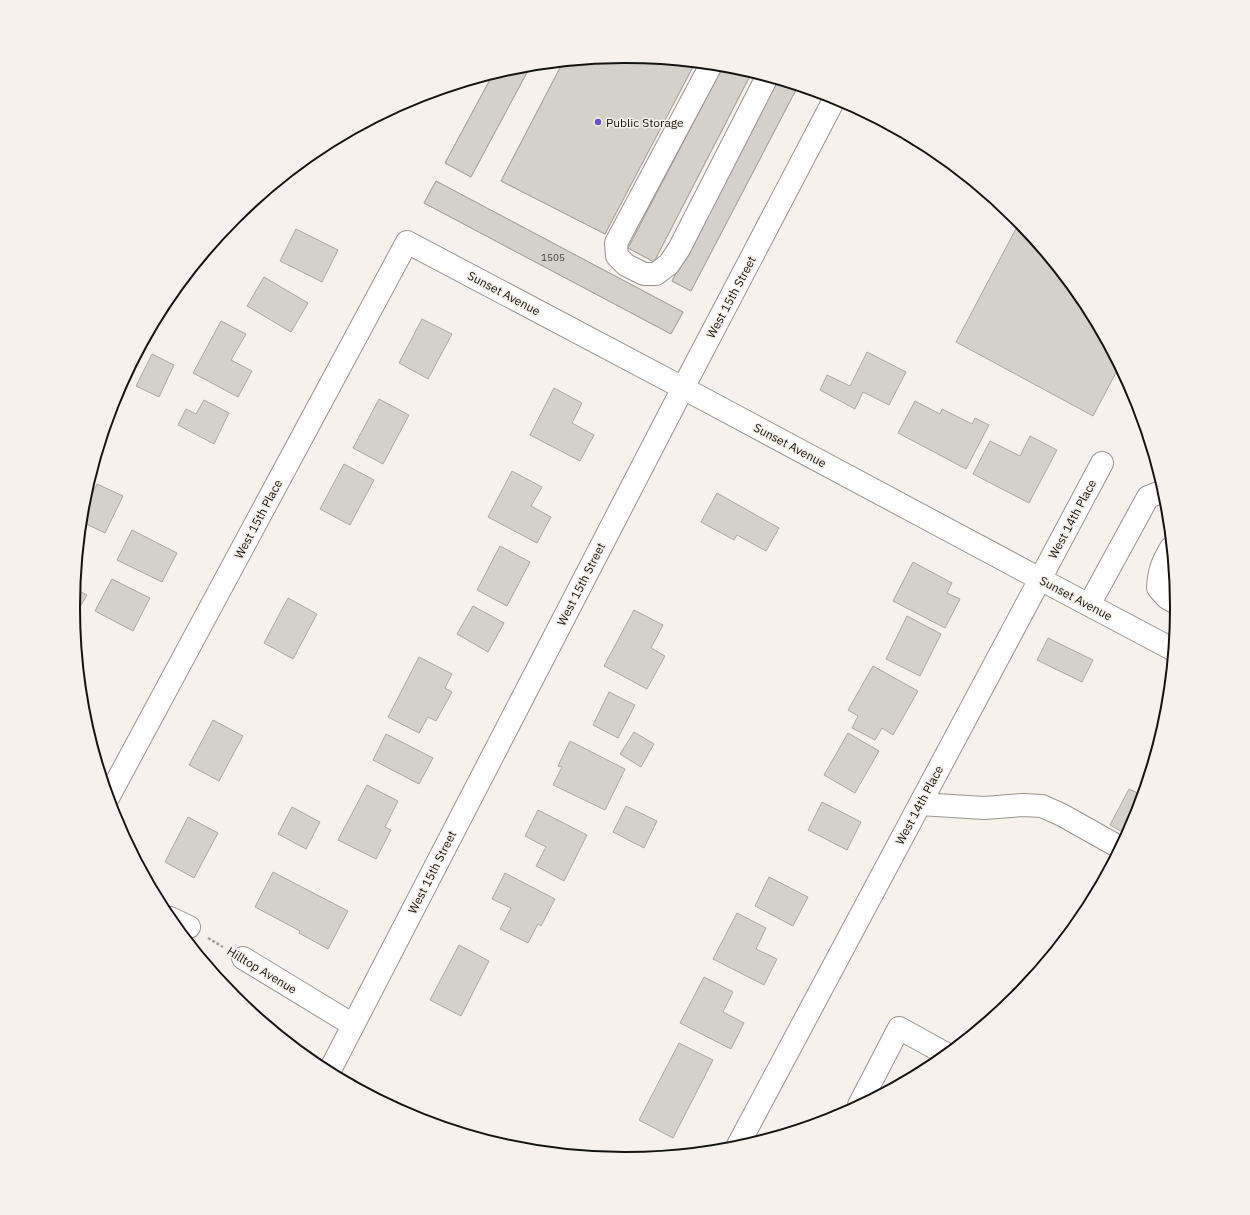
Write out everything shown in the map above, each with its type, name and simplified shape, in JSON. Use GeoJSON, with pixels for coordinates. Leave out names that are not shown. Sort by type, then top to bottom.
{"type":"FeatureCollection","features":[{"type":"Feature","properties":{"kind":"street"},"geometry":{"type":"LineString","coordinates":[[708,70],[616,243],[617,256],[626,265],[644,274],[656,274],[669,264],[679,249],[765,82]]}},
{"type":"Feature","properties":{"kind":"street","name":"West 15th Street"},"geometry":{"type":"LineString","coordinates":[[332,1066],[832,104]]}},
{"type":"Feature","properties":{"kind":"street","name":"Sunset Avenue"},"geometry":{"type":"LineString","coordinates":[[407,242],[1168,647]]}},
{"type":"Feature","properties":{"kind":"street","name":"West 15th Place"},"geometry":{"type":"LineString","coordinates":[[112,791],[407,242]]}},
{"type":"Feature","properties":{"kind":"street","name":"West 14th Place"},"geometry":{"type":"LineString","coordinates":[[741,1139],[1102,463]]}},
{"type":"Feature","properties":{"kind":"street"},"geometry":{"type":"LineString","coordinates":[[1089,605],[1148,497],[1157,493]]}},
{"type":"Feature","properties":{"kind":"street"},"geometry":{"type":"LineString","coordinates":[[1167,556],[1158,575],[1158,588],[1170,599]]}},
{"type":"Feature","properties":{"kind":"street"},"geometry":{"type":"LineString","coordinates":[[920,804],[984,808],[1023,805],[1042,806],[1062,815],[1115,845]]}},
{"type":"Feature","properties":{"kind":"street","name":"Hilltop Avenue"},"geometry":{"type":"LineString","coordinates":[[243,958],[353,1025]]}},
{"type":"Feature","properties":{"kind":"street"},"geometry":{"type":"LineString","coordinates":[[867,1095],[899,1028],[940,1051]]}},
{"type":"Feature","properties":{"kind":"path","name":"Hilltop Avenue"},"geometry":{"type":"LineString","coordinates":[[182,924],[243,958]]}},
{"type":"Feature","properties":{"kind":"building","name":"Public Storage"},"geometry":{"type":"Polygon","coordinates":[[[625,63],[661,64],[693,68],[605,234],[501,181],[560,67],[589,64],[625,63]]]}},
{"type":"Feature","properties":{"kind":"building","name":"Public Storage"},"geometry":{"type":"Polygon","coordinates":[[[625,63],[661,64],[693,68],[605,234],[501,181],[560,67],[589,64],[625,63]]]}},
{"type":"Feature","properties":{"kind":"building","name":"Public Storage"},"geometry":{"type":"Polygon","coordinates":[[[720,71],[749,78],[654,262],[628,248],[720,71]]]}},
{"type":"Feature","properties":{"kind":"building","name":"Public Storage"},"geometry":{"type":"Polygon","coordinates":[[[720,71],[749,78],[654,262],[628,248],[720,71]]]}},
{"type":"Feature","properties":{"kind":"building"},"geometry":{"type":"Polygon","coordinates":[[[527,72],[471,177],[445,163],[489,81],[527,72]]]}},
{"type":"Feature","properties":{"kind":"building"},"geometry":{"type":"Polygon","coordinates":[[[527,72],[471,177],[445,163],[489,81],[527,72]]]}},
{"type":"Feature","properties":{"kind":"building"},"geometry":{"type":"Polygon","coordinates":[[[774,84],[796,91],[691,291],[672,281],[774,84]]]}},
{"type":"Feature","properties":{"kind":"building"},"geometry":{"type":"Polygon","coordinates":[[[774,84],[796,91],[691,291],[672,281],[774,84]]]}},
{"type":"Feature","properties":{"kind":"building"},"geometry":{"type":"Polygon","coordinates":[[[436,181],[683,312],[671,334],[424,203],[436,181]]]}},
{"type":"Feature","properties":{"kind":"building"},"geometry":{"type":"Polygon","coordinates":[[[436,181],[683,312],[671,334],[424,203],[436,181]]]}},
{"type":"Feature","properties":{"kind":"building"},"geometry":{"type":"Polygon","coordinates":[[[296,229],[338,250],[322,282],[280,261],[296,229]]]}},
{"type":"Feature","properties":{"kind":"building"},"geometry":{"type":"Polygon","coordinates":[[[1016,229],[1057,276],[1078,305],[1097,335],[1116,373],[1093,416],[956,342],[1016,229]]]}},
{"type":"Feature","properties":{"kind":"building"},"geometry":{"type":"Polygon","coordinates":[[[264,277],[308,303],[291,332],[247,306],[264,277]]]}},
{"type":"Feature","properties":{"kind":"building"},"geometry":{"type":"Polygon","coordinates":[[[422,319],[452,334],[428,379],[399,363],[422,319]]]}},
{"type":"Feature","properties":{"kind":"building"},"geometry":{"type":"Polygon","coordinates":[[[221,321],[246,334],[231,360],[252,371],[238,397],[193,373],[221,321]]]}},
{"type":"Feature","properties":{"kind":"building"},"geometry":{"type":"Polygon","coordinates":[[[867,352],[906,372],[889,405],[863,392],[855,409],[820,390],[827,375],[850,386],[867,352]]]}},
{"type":"Feature","properties":{"kind":"building"},"geometry":{"type":"Polygon","coordinates":[[[152,354],[174,365],[159,397],[136,386],[152,354]]]}},
{"type":"Feature","properties":{"kind":"building"},"geometry":{"type":"Polygon","coordinates":[[[554,388],[582,403],[572,423],[594,435],[580,461],[530,435],[554,388]]]}},
{"type":"Feature","properties":{"kind":"building"},"geometry":{"type":"Polygon","coordinates":[[[379,399],[409,415],[383,464],[353,448],[379,399]]]}},
{"type":"Feature","properties":{"kind":"building"},"geometry":{"type":"Polygon","coordinates":[[[204,400],[229,413],[214,444],[178,425],[186,409],[196,414],[204,400]]]}},
{"type":"Feature","properties":{"kind":"building"},"geometry":{"type":"Polygon","coordinates":[[[915,401],[940,414],[942,409],[972,424],[975,418],[989,425],[966,469],[898,433],[915,401]]]}},
{"type":"Feature","properties":{"kind":"building"},"geometry":{"type":"Polygon","coordinates":[[[1030,436],[1057,450],[1029,503],[973,474],[990,441],[1020,456],[1030,436]]]}},
{"type":"Feature","properties":{"kind":"building"},"geometry":{"type":"Polygon","coordinates":[[[344,464],[374,480],[350,525],[320,509],[344,464]]]}},
{"type":"Feature","properties":{"kind":"building"},"geometry":{"type":"Polygon","coordinates":[[[512,471],[542,487],[531,506],[551,517],[537,543],[488,517],[512,471]]]}},
{"type":"Feature","properties":{"kind":"building"},"geometry":{"type":"Polygon","coordinates":[[[97,484],[123,496],[105,533],[87,524],[93,492],[97,484]]]}},
{"type":"Feature","properties":{"kind":"building"},"geometry":{"type":"Polygon","coordinates":[[[717,493],[779,528],[766,551],[737,535],[734,540],[701,522],[717,493]]]}},
{"type":"Feature","properties":{"kind":"building"},"geometry":{"type":"Polygon","coordinates":[[[132,530],[177,553],[162,582],[117,560],[132,530]]]}},
{"type":"Feature","properties":{"kind":"building"},"geometry":{"type":"Polygon","coordinates":[[[500,546],[530,562],[507,606],[477,590],[500,546]]]}},
{"type":"Feature","properties":{"kind":"building"},"geometry":{"type":"Polygon","coordinates":[[[913,562],[952,583],[947,593],[960,599],[945,628],[893,601],[913,562]]]}},
{"type":"Feature","properties":{"kind":"building"},"geometry":{"type":"Polygon","coordinates":[[[112,579],[150,598],[133,631],[95,611],[112,579]]]}},
{"type":"Feature","properties":{"kind":"building"},"geometry":{"type":"Polygon","coordinates":[[[81,592],[87,595],[80,607],[81,592]]]}},
{"type":"Feature","properties":{"kind":"building"},"geometry":{"type":"Polygon","coordinates":[[[288,598],[317,614],[293,659],[264,643],[288,598]]]}},
{"type":"Feature","properties":{"kind":"building"},"geometry":{"type":"Polygon","coordinates":[[[473,606],[504,623],[488,652],[457,634],[473,606]]]}},
{"type":"Feature","properties":{"kind":"building"},"geometry":{"type":"Polygon","coordinates":[[[634,610],[663,625],[651,648],[665,656],[647,689],[604,666],[634,610]]]}},
{"type":"Feature","properties":{"kind":"building"},"geometry":{"type":"Polygon","coordinates":[[[907,616],[941,634],[920,676],[886,659],[907,616]]]}},
{"type":"Feature","properties":{"kind":"building"},"geometry":{"type":"Polygon","coordinates":[[[1048,638],[1093,660],[1082,682],[1037,660],[1048,638]]]}},
{"type":"Feature","properties":{"kind":"building"},"geometry":{"type":"Polygon","coordinates":[[[419,657],[452,674],[445,688],[452,692],[436,721],[428,717],[419,733],[388,717],[419,657]]]}},
{"type":"Feature","properties":{"kind":"building"},"geometry":{"type":"Polygon","coordinates":[[[873,666],[918,691],[893,735],[882,728],[875,740],[852,728],[858,716],[848,710],[873,666]]]}},
{"type":"Feature","properties":{"kind":"building"},"geometry":{"type":"Polygon","coordinates":[[[609,692],[635,705],[618,738],[593,725],[609,692]]]}},
{"type":"Feature","properties":{"kind":"building"},"geometry":{"type":"Polygon","coordinates":[[[213,720],[243,736],[219,781],[189,765],[213,720]]]}},
{"type":"Feature","properties":{"kind":"building"},"geometry":{"type":"Polygon","coordinates":[[[634,732],[654,744],[641,767],[620,754],[634,732]]]}},
{"type":"Feature","properties":{"kind":"building"},"geometry":{"type":"Polygon","coordinates":[[[848,733],[879,751],[855,793],[824,775],[848,733]]]}},
{"type":"Feature","properties":{"kind":"building"},"geometry":{"type":"Polygon","coordinates":[[[386,734],[433,758],[419,784],[373,760],[386,734]]]}},
{"type":"Feature","properties":{"kind":"building"},"geometry":{"type":"Polygon","coordinates":[[[570,741],[625,769],[605,810],[553,785],[562,767],[558,766],[570,741]]]}},
{"type":"Feature","properties":{"kind":"building"},"geometry":{"type":"Polygon","coordinates":[[[367,785],[398,801],[385,827],[391,830],[376,859],[338,840],[367,785]]]}},
{"type":"Feature","properties":{"kind":"building"},"geometry":{"type":"Polygon","coordinates":[[[1129,789],[1137,793],[1121,831],[1110,825],[1129,789]]]}},
{"type":"Feature","properties":{"kind":"building"},"geometry":{"type":"Polygon","coordinates":[[[822,802],[861,822],[847,850],[808,830],[822,802]]]}},
{"type":"Feature","properties":{"kind":"building"},"geometry":{"type":"Polygon","coordinates":[[[626,806],[657,821],[644,848],[613,832],[626,806]]]}},
{"type":"Feature","properties":{"kind":"building"},"geometry":{"type":"Polygon","coordinates":[[[292,807],[320,822],[306,849],[278,834],[292,807]]]}},
{"type":"Feature","properties":{"kind":"building"},"geometry":{"type":"Polygon","coordinates":[[[538,810],[587,835],[564,881],[536,866],[546,847],[525,836],[538,810]]]}},
{"type":"Feature","properties":{"kind":"building"},"geometry":{"type":"Polygon","coordinates":[[[188,817],[218,833],[194,878],[165,862],[188,817]]]}},
{"type":"Feature","properties":{"kind":"building"},"geometry":{"type":"Polygon","coordinates":[[[273,872],[348,911],[328,949],[299,933],[300,931],[255,907],[273,872]]]}},
{"type":"Feature","properties":{"kind":"building"},"geometry":{"type":"Polygon","coordinates":[[[505,873],[555,899],[541,926],[538,924],[528,943],[500,929],[511,908],[492,899],[505,873]]]}},
{"type":"Feature","properties":{"kind":"building"},"geometry":{"type":"Polygon","coordinates":[[[769,877],[808,897],[793,926],[755,906],[769,877]]]}},
{"type":"Feature","properties":{"kind":"building"},"geometry":{"type":"Polygon","coordinates":[[[737,913],[766,928],[756,949],[777,959],[764,985],[713,959],[737,913]]]}},
{"type":"Feature","properties":{"kind":"building"},"geometry":{"type":"Polygon","coordinates":[[[459,945],[489,961],[461,1016],[430,1000],[459,945]]]}},
{"type":"Feature","properties":{"kind":"building"},"geometry":{"type":"Polygon","coordinates":[[[704,977],[733,992],[723,1012],[744,1023],[731,1049],[680,1023],[704,977]]]}},
{"type":"Feature","properties":{"kind":"building"},"geometry":{"type":"Polygon","coordinates":[[[679,1043],[713,1060],[673,1138],[639,1120],[679,1043]]]}},
{"type":"Feature","properties":{"kind":"place","name":"Public Storage"},"geometry":{"type":"Point","coordinates":[598,122]}}]}
